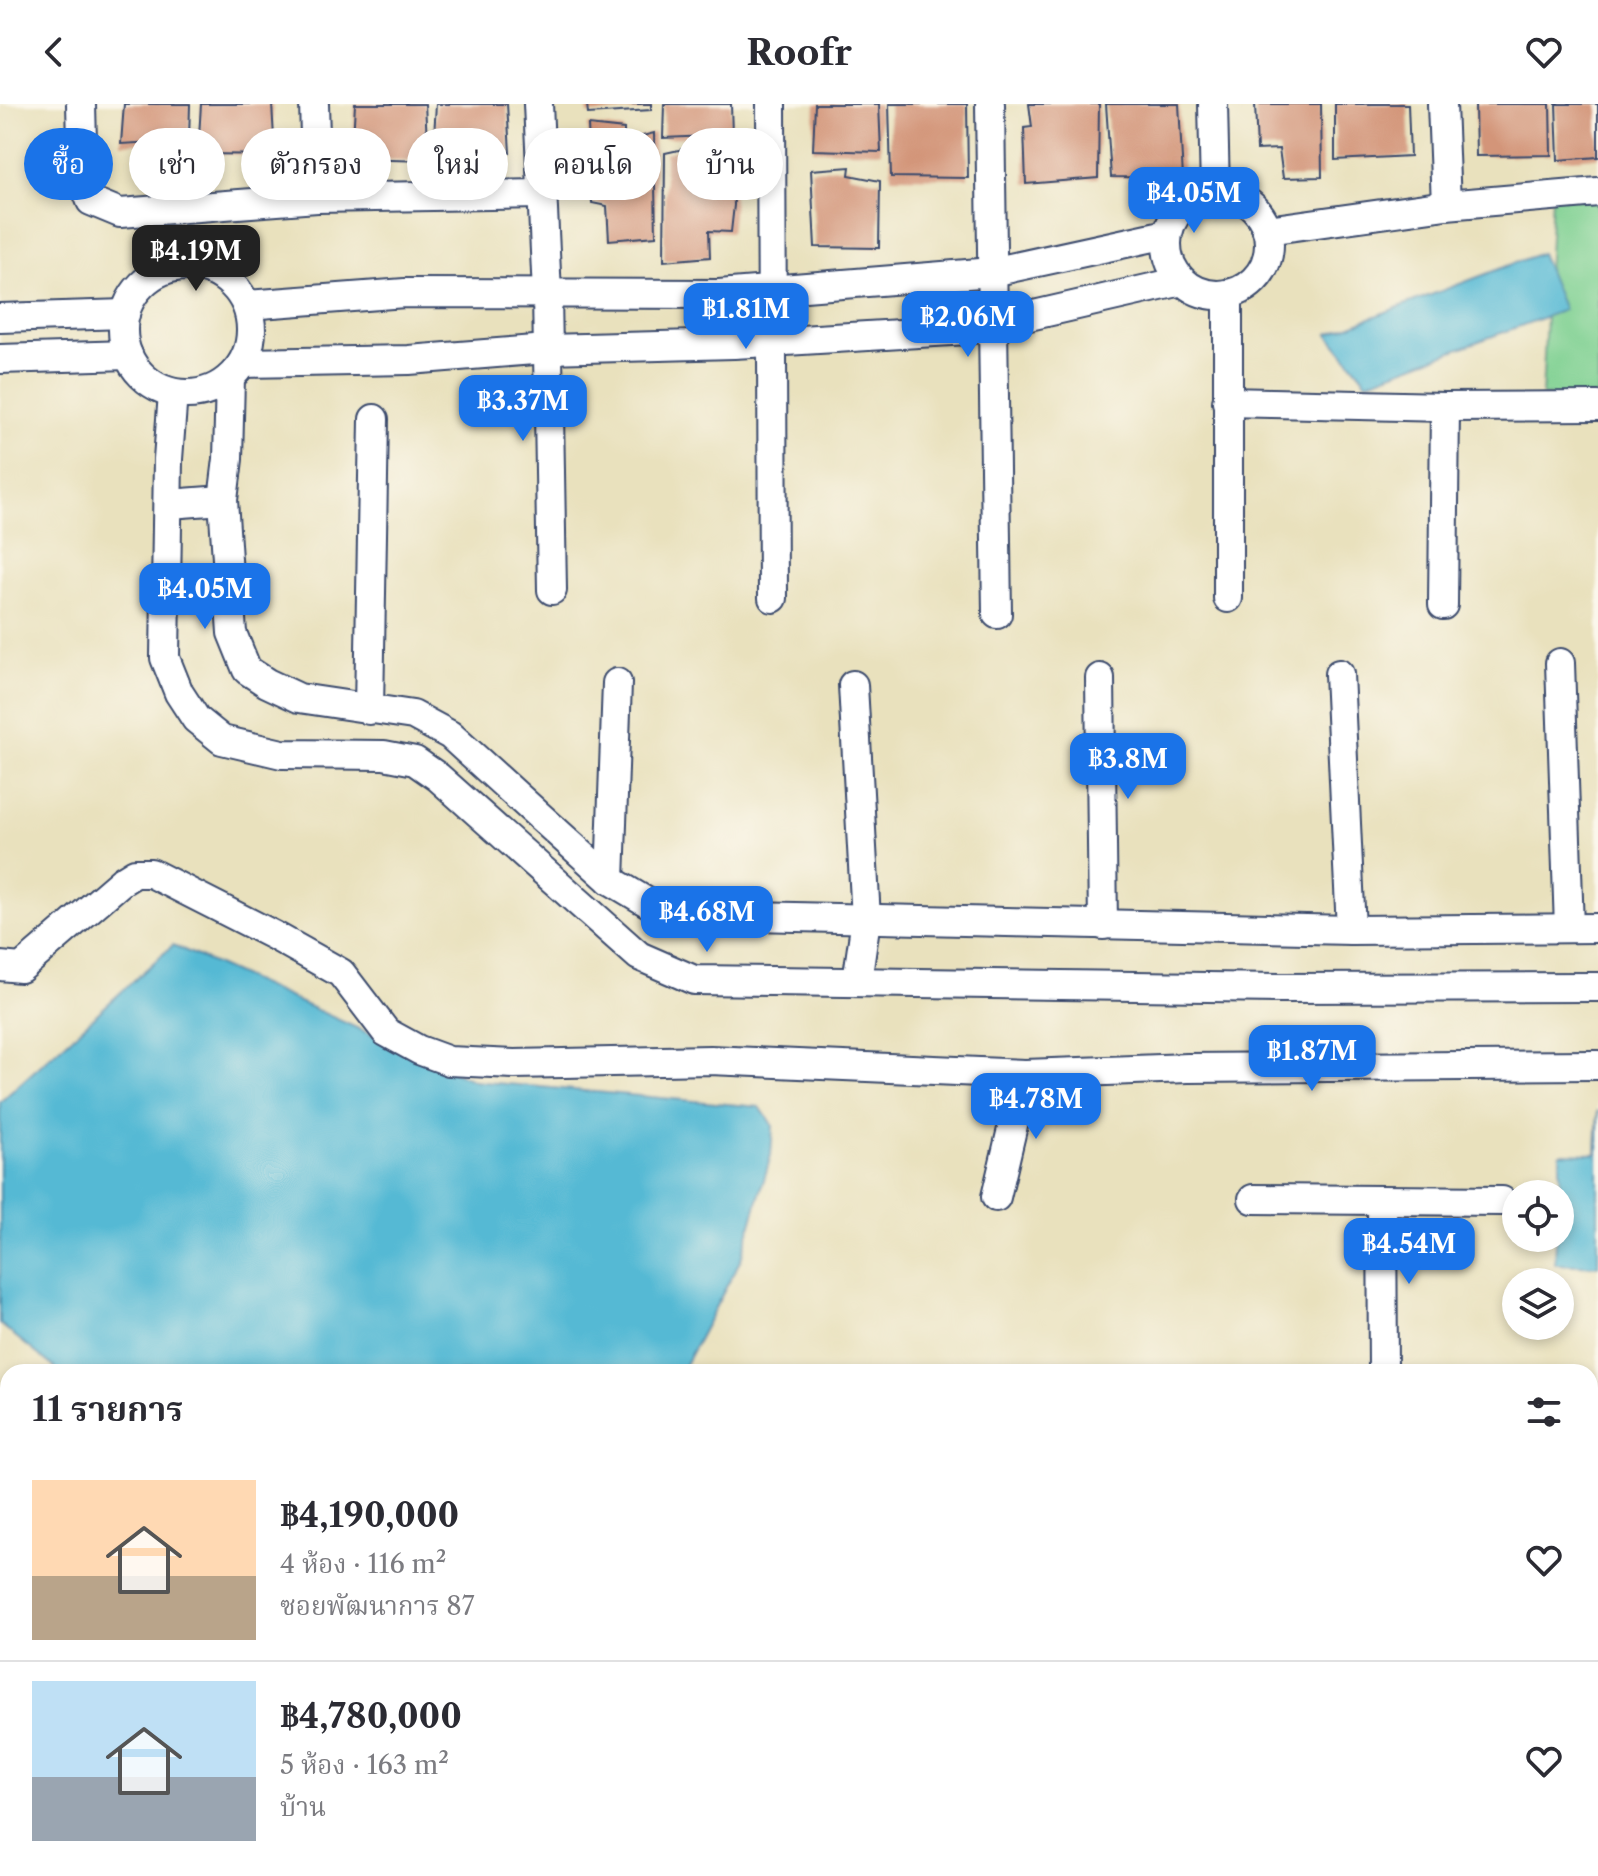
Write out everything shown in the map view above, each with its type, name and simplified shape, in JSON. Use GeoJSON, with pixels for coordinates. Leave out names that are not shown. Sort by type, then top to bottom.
{"type":"FeatureCollection","features":[{"type":"Feature","properties":{"kind":"street"},"geometry":{"type":"LineString","coordinates":[[81,104],[83,181],[91,201],[120,213],[291,200]]}},
{"type":"Feature","properties":{"kind":"street"},"geometry":{"type":"LineString","coordinates":[[314,104],[315,128]]}},
{"type":"Feature","properties":{"kind":"street"},"geometry":{"type":"LineString","coordinates":[[538,104],[539,128]]}},
{"type":"Feature","properties":{"kind":"street"},"geometry":{"type":"LineString","coordinates":[[771,104],[773,598]]}},
{"type":"Feature","properties":{"kind":"street"},"geometry":{"type":"LineString","coordinates":[[990,104],[997,614]]}},
{"type":"Feature","properties":{"kind":"street"},"geometry":{"type":"LineString","coordinates":[[1213,104],[1215,192]]}},
{"type":"Feature","properties":{"kind":"street"},"geometry":{"type":"LineString","coordinates":[[1442,104],[1446,205]]}},
{"type":"Feature","properties":{"kind":"street"},"geometry":{"type":"LineString","coordinates":[[1215,192],[1247,202],[1259,214],[1267,230],[1269,247],[1266,263],[1257,278],[1244,288],[1228,294],[1212,295],[1195,291],[1182,281],[1171,267],[1166,251],[1167,234],[1173,218],[1184,205],[1198,196],[1215,192]]}},
{"type":"Feature","properties":{"kind":"street"},"geometry":{"type":"LineString","coordinates":[[1267,230],[1446,205],[1598,192]]}},
{"type":"Feature","properties":{"kind":"street"},"geometry":{"type":"LineString","coordinates":[[391,197],[524,194]]}},
{"type":"Feature","properties":{"kind":"street"},"geometry":{"type":"LineString","coordinates":[[540,200],[547,294],[552,590]]}},
{"type":"Feature","properties":{"kind":"street"},"geometry":{"type":"LineString","coordinates":[[247,305],[405,293],[719,294],[992,272],[1167,234]]}},
{"type":"Feature","properties":{"kind":"street"},"geometry":{"type":"LineString","coordinates":[[1182,281],[968,330],[547,349],[237,370],[213,389],[193,395],[173,393],[154,385],[139,372],[128,355],[123,334],[125,314],[132,296],[146,281],[163,271],[182,266],[202,268],[220,275],[236,288],[247,305],[252,324],[251,344],[237,370],[223,500],[232,633],[247,670],[299,698],[413,715],[450,735],[610,880],[667,914],[1351,930],[1598,928]]}},
{"type":"Feature","properties":{"kind":"street"},"geometry":{"type":"LineString","coordinates":[[1228,294],[1228,598]]}},
{"type":"Feature","properties":{"kind":"street"},"geometry":{"type":"LineString","coordinates":[[0,318],[125,314]]}},
{"type":"Feature","properties":{"kind":"street"},"geometry":{"type":"LineString","coordinates":[[0,359],[128,355]]}},
{"type":"Feature","properties":{"kind":"street"},"geometry":{"type":"LineString","coordinates":[[173,393],[168,459],[165,658],[179,693],[196,719],[222,740],[282,754],[384,755],[415,761],[438,777],[639,956],[665,969],[694,980],[1280,988],[1598,987]]}},
{"type":"Feature","properties":{"kind":"street"},"geometry":{"type":"LineString","coordinates":[[1227,402],[1445,407],[1598,406]]}},
{"type":"Feature","properties":{"kind":"street"},"geometry":{"type":"LineString","coordinates":[[1443,605],[1445,407]]}},
{"type":"Feature","properties":{"kind":"street"},"geometry":{"type":"LineString","coordinates":[[369,710],[374,419]]}},
{"type":"Feature","properties":{"kind":"street"},"geometry":{"type":"LineString","coordinates":[[169,504],[223,500]]}},
{"type":"Feature","properties":{"kind":"street"},"geometry":{"type":"LineString","coordinates":[[1560,663],[1569,928]]}},
{"type":"Feature","properties":{"kind":"street"},"geometry":{"type":"LineString","coordinates":[[1339,674],[1351,930]]}},
{"type":"Feature","properties":{"kind":"street"},"geometry":{"type":"LineString","coordinates":[[1100,678],[1103,925]]}},
{"type":"Feature","properties":{"kind":"street"},"geometry":{"type":"LineString","coordinates":[[610,880],[617,683]]}},
{"type":"Feature","properties":{"kind":"street"},"geometry":{"type":"LineString","coordinates":[[853,685],[866,919],[857,982]]}},
{"type":"Feature","properties":{"kind":"street"},"geometry":{"type":"LineString","coordinates":[[0,966],[21,968],[122,881],[135,873],[151,873],[341,973],[386,1032],[419,1050],[449,1061],[514,1064],[710,1060],[1025,1074],[1188,1068],[1598,1065]]}},
{"type":"Feature","properties":{"kind":"street"},"geometry":{"type":"LineString","coordinates":[[996,1197],[1025,1074]]}},
{"type":"Feature","properties":{"kind":"street"},"geometry":{"type":"LineString","coordinates":[[1253,1199],[1502,1201]]}},
{"type":"Feature","properties":{"kind":"street"},"geometry":{"type":"LineString","coordinates":[[1382,1200],[1383,1364]]}},
{"type":"Feature","properties":{"kind":"green space"},"geometry":{"type":"Polygon","coordinates":[[[1598,195],[1598,396],[1542,396],[1552,196],[1598,195]]]}},
{"type":"Feature","properties":{"kind":"water"},"geometry":{"type":"Polygon","coordinates":[[[1541,253],[1564,310],[1367,382],[1328,334],[1541,253]]]}},
{"type":"Feature","properties":{"kind":"water"},"geometry":{"type":"Polygon","coordinates":[[[173,945],[474,1081],[760,1107],[773,1126],[771,1155],[741,1259],[685,1364],[50,1364],[0,1324],[0,1102],[173,945]]]}},
{"type":"Feature","properties":{"kind":"water"},"geometry":{"type":"Polygon","coordinates":[[[1598,1110],[1598,1266],[1555,1264],[1555,1252],[1574,1252],[1574,1180],[1560,1180],[1560,1153],[1596,1154],[1598,1110]]]}},
{"type":"Feature","properties":{"kind":"building"},"geometry":{"type":"Polygon","coordinates":[[[124,104],[190,104],[189,128],[129,128],[129,144],[121,144],[124,104]]]}},
{"type":"Feature","properties":{"kind":"building"},"geometry":{"type":"Polygon","coordinates":[[[201,104],[272,104],[273,128],[241,128],[241,155],[225,154],[225,128],[200,128],[201,104]]]}},
{"type":"Feature","properties":{"kind":"building"},"geometry":{"type":"Polygon","coordinates":[[[355,104],[425,104],[426,128],[407,128],[407,160],[391,160],[391,128],[354,128],[355,104]]]}},
{"type":"Feature","properties":{"kind":"building"},"geometry":{"type":"Polygon","coordinates":[[[436,104],[507,104],[510,153],[508,128],[434,128],[436,104]]]}},
{"type":"Feature","properties":{"kind":"building"},"geometry":{"type":"Polygon","coordinates":[[[587,104],[651,104],[651,110],[588,114],[587,104]]]}},
{"type":"Feature","properties":{"kind":"building"},"geometry":{"type":"Polygon","coordinates":[[[664,104],[731,104],[732,128],[677,128],[677,137],[663,138],[664,104]]]}},
{"type":"Feature","properties":{"kind":"building"},"geometry":{"type":"Polygon","coordinates":[[[815,104],[879,104],[881,152],[813,150],[815,104]]]}},
{"type":"Feature","properties":{"kind":"building"},"geometry":{"type":"Polygon","coordinates":[[[889,104],[967,104],[968,178],[891,177],[889,104]]]}},
{"type":"Feature","properties":{"kind":"building"},"geometry":{"type":"Polygon","coordinates":[[[1029,104],[1099,104],[1098,178],[1026,184],[1024,128],[1032,127],[1029,104]]]}},
{"type":"Feature","properties":{"kind":"building"},"geometry":{"type":"Polygon","coordinates":[[[1106,104],[1179,104],[1183,178],[1111,177],[1106,104]]]}},
{"type":"Feature","properties":{"kind":"building"},"geometry":{"type":"Polygon","coordinates":[[[1255,104],[1321,104],[1322,177],[1283,178],[1279,149],[1257,150],[1255,104]]]}},
{"type":"Feature","properties":{"kind":"building"},"geometry":{"type":"Polygon","coordinates":[[[1335,104],[1408,104],[1410,156],[1335,160],[1335,104]]]}},
{"type":"Feature","properties":{"kind":"building"},"geometry":{"type":"Polygon","coordinates":[[[1475,104],[1550,104],[1551,155],[1476,156],[1475,104]]]}},
{"type":"Feature","properties":{"kind":"building"},"geometry":{"type":"Polygon","coordinates":[[[1556,104],[1598,104],[1598,157],[1558,160],[1556,104]]]}},
{"type":"Feature","properties":{"kind":"building"},"geometry":{"type":"Polygon","coordinates":[[[588,125],[615,128],[588,128],[588,125]]]}},
{"type":"Feature","properties":{"kind":"building"},"geometry":{"type":"Polygon","coordinates":[[[677,150],[677,200],[734,200],[731,232],[709,231],[710,257],[664,261],[665,153],[677,150]]]}},
{"type":"Feature","properties":{"kind":"building"},"geometry":{"type":"Polygon","coordinates":[[[850,167],[849,175],[880,181],[879,248],[815,247],[811,170],[850,167]]]}},
{"type":"Feature","properties":{"kind":"building"},"geometry":{"type":"Polygon","coordinates":[[[592,200],[655,200],[656,236],[609,240],[607,206],[592,203],[592,200]]]}}]}
